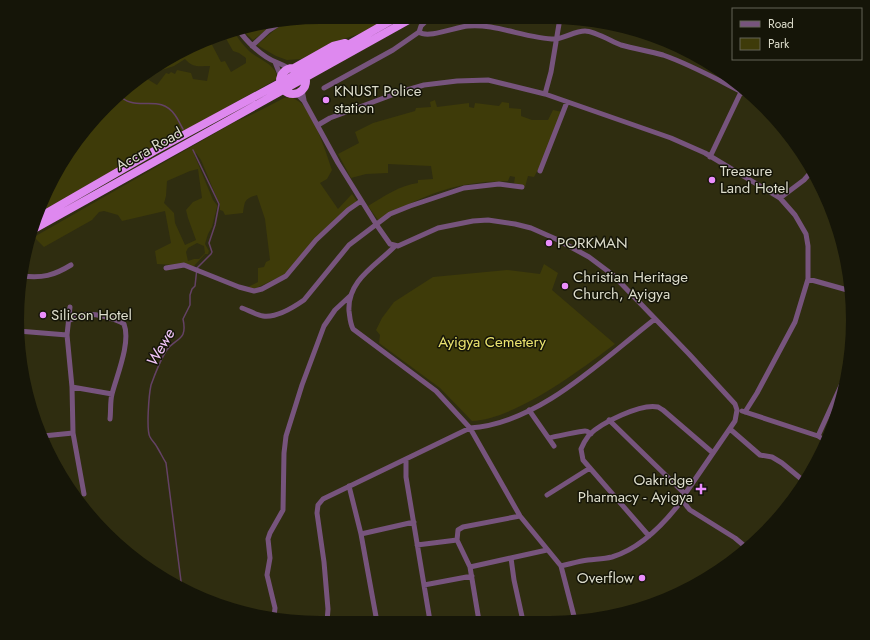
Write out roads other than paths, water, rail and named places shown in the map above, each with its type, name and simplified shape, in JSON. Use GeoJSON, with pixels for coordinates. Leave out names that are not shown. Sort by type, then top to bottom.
{"type":"FeatureCollection","features":[{"type":"Feature","properties":{"kind":"highway"},"geometry":{"type":"LineString","coordinates":[[232,118],[258,110],[284,95],[298,72],[385,24]]}},
{"type":"Feature","properties":{"kind":"highway"},"geometry":{"type":"LineString","coordinates":[[287,88],[285,72],[298,72],[399,24]]}},
{"type":"Feature","properties":{"kind":"highway"},"geometry":{"type":"LineString","coordinates":[[287,88],[306,83],[298,72]]}},
{"type":"Feature","properties":{"kind":"highway","name":"Accra Road"},"geometry":{"type":"LineString","coordinates":[[44,214],[154,151],[271,88],[287,88]]}},
{"type":"Feature","properties":{"kind":"highway","name":"Accra Road"},"geometry":{"type":"LineString","coordinates":[[40,226],[287,88]]}},
{"type":"Feature","properties":{"kind":"street"},"geometry":{"type":"LineString","coordinates":[[324,88],[393,50],[419,32],[421,26],[424,24]]}},
{"type":"Feature","properties":{"kind":"street"},"geometry":{"type":"LineString","coordinates":[[544,94],[550,72],[559,24]]}},
{"type":"Feature","properties":{"kind":"street"},"geometry":{"type":"LineString","coordinates":[[419,32],[423,35],[430,35],[458,27],[479,25],[556,39],[583,31],[591,32],[621,45],[662,55],[690,66],[735,89]]}},
{"type":"Feature","properties":{"kind":"street"},"geometry":{"type":"LineString","coordinates":[[252,46],[272,28]]}},
{"type":"Feature","properties":{"kind":"street"},"geometry":{"type":"LineString","coordinates":[[242,34],[252,46],[275,62],[298,72]]}},
{"type":"Feature","properties":{"kind":"street"},"geometry":{"type":"LineString","coordinates":[[275,62],[287,88],[304,101]]}},
{"type":"Feature","properties":{"kind":"street"},"geometry":{"type":"LineString","coordinates":[[318,125],[351,110],[424,85],[457,81],[488,80],[544,94],[671,138],[710,156],[780,198],[795,215],[806,234],[808,246],[808,279],[795,322],[757,393],[745,412]]}},
{"type":"Feature","properties":{"kind":"street"},"geometry":{"type":"LineString","coordinates":[[287,88],[304,101],[361,201],[387,241],[395,246]]}},
{"type":"Feature","properties":{"kind":"street"},"geometry":{"type":"LineString","coordinates":[[710,156],[740,93]]}},
{"type":"Feature","properties":{"kind":"street"},"geometry":{"type":"LineString","coordinates":[[540,171],[568,102]]}},
{"type":"Feature","properties":{"kind":"street"},"geometry":{"type":"LineString","coordinates":[[780,198],[808,176]]}},
{"type":"Feature","properties":{"kind":"street"},"geometry":{"type":"LineString","coordinates":[[242,308],[263,316],[278,314],[295,306],[304,300],[349,246],[390,214],[464,188],[499,184],[522,187]]}},
{"type":"Feature","properties":{"kind":"street"},"geometry":{"type":"LineString","coordinates":[[166,268],[184,265],[247,289],[254,291],[262,289],[286,276],[316,240],[348,210],[361,201]]}},
{"type":"Feature","properties":{"kind":"street"},"geometry":{"type":"LineString","coordinates":[[275,612],[275,608],[267,575],[270,558],[268,539],[283,510],[284,453],[286,436],[302,385],[324,326],[335,310],[350,296],[365,273],[395,246],[438,228],[473,221],[503,222],[531,228],[545,233],[575,248],[602,266],[621,283],[732,400],[737,410],[735,421],[730,429],[672,514],[657,530],[633,547],[612,557],[588,560],[561,566]]}},
{"type":"Feature","properties":{"kind":"street"},"geometry":{"type":"LineString","coordinates":[[28,276],[50,276],[71,265]]}},
{"type":"Feature","properties":{"kind":"street"},"geometry":{"type":"LineString","coordinates":[[808,279],[844,289]]}},
{"type":"Feature","properties":{"kind":"street"},"geometry":{"type":"LineString","coordinates":[[350,296],[350,320],[353,329],[436,391],[470,428],[520,516],[561,566],[574,615]]}},
{"type":"Feature","properties":{"kind":"street"},"geometry":{"type":"LineString","coordinates":[[70,307],[67,335],[72,387],[73,433],[84,494]]}},
{"type":"Feature","properties":{"kind":"street"},"geometry":{"type":"LineString","coordinates":[[68,321],[84,314],[91,314],[114,319],[124,324],[126,328],[124,351],[116,385],[112,394],[110,419]]}},
{"type":"Feature","properties":{"kind":"street"},"geometry":{"type":"LineString","coordinates":[[327,616],[324,562],[318,520],[318,505],[323,499],[470,428],[495,424],[517,416],[541,404],[581,378],[655,319]]}},
{"type":"Feature","properties":{"kind":"street"},"geometry":{"type":"LineString","coordinates":[[25,332],[67,335]]}},
{"type":"Feature","properties":{"kind":"street"},"geometry":{"type":"LineString","coordinates":[[72,387],[112,394]]}},
{"type":"Feature","properties":{"kind":"street"},"geometry":{"type":"LineString","coordinates":[[818,436],[837,394]]}},
{"type":"Feature","properties":{"kind":"street"},"geometry":{"type":"LineString","coordinates":[[649,536],[583,460],[581,449],[591,434],[609,420],[643,408],[658,407],[713,453]]}},
{"type":"Feature","properties":{"kind":"street"},"geometry":{"type":"LineString","coordinates":[[529,410],[554,446]]}},
{"type":"Feature","properties":{"kind":"street"},"geometry":{"type":"LineString","coordinates":[[737,410],[821,438]]}},
{"type":"Feature","properties":{"kind":"street"},"geometry":{"type":"LineString","coordinates":[[609,420],[684,497],[685,504],[690,510],[729,534],[743,545]]}},
{"type":"Feature","properties":{"kind":"street"},"geometry":{"type":"LineString","coordinates":[[730,429],[760,455],[772,457],[800,478]]}},
{"type":"Feature","properties":{"kind":"street"},"geometry":{"type":"LineString","coordinates":[[549,438],[556,435],[581,431],[591,434]]}},
{"type":"Feature","properties":{"kind":"street"},"geometry":{"type":"LineString","coordinates":[[48,435],[73,433]]}},
{"type":"Feature","properties":{"kind":"street"},"geometry":{"type":"LineString","coordinates":[[406,459],[406,477],[429,616]]}},
{"type":"Feature","properties":{"kind":"street"},"geometry":{"type":"LineString","coordinates":[[547,495],[590,468]]}},
{"type":"Feature","properties":{"kind":"street"},"geometry":{"type":"LineString","coordinates":[[349,486],[361,534],[376,616]]}},
{"type":"Feature","properties":{"kind":"street"},"geometry":{"type":"LineString","coordinates":[[478,616],[470,567],[457,540],[458,530],[460,528],[520,516]]}},
{"type":"Feature","properties":{"kind":"street"},"geometry":{"type":"LineString","coordinates":[[361,534],[414,522]]}},
{"type":"Feature","properties":{"kind":"street"},"geometry":{"type":"LineString","coordinates":[[417,545],[457,540]]}},
{"type":"Feature","properties":{"kind":"street"},"geometry":{"type":"LineString","coordinates":[[470,567],[547,550]]}},
{"type":"Feature","properties":{"kind":"street"},"geometry":{"type":"LineString","coordinates":[[511,558],[522,616]]}},
{"type":"Feature","properties":{"kind":"street"},"geometry":{"type":"LineString","coordinates":[[424,584],[472,576]]}},
{"type":"Feature","properties":{"kind":"waterway","name":"Wewe"},"geometry":{"type":"LineString","coordinates":[[123,99],[130,102],[159,104],[165,106],[175,115],[183,129]]}},
{"type":"Feature","properties":{"kind":"waterway","name":"Wewe"},"geometry":{"type":"LineString","coordinates":[[181,581],[166,463],[150,437],[148,420],[150,390],[154,376],[166,351],[182,336],[184,332],[183,319],[190,305],[190,295],[195,286],[197,268],[212,252],[209,243],[215,225],[219,204],[193,150]]}},
{"type":"Feature","properties":{"kind":"place","name":"KNUST Police station"},"geometry":{"type":"Point","coordinates":[326,100]}},
{"type":"Feature","properties":{"kind":"place","name":"Treasure Land Hotel"},"geometry":{"type":"Point","coordinates":[712,180]}},
{"type":"Feature","properties":{"kind":"place","name":"PORKMAN"},"geometry":{"type":"Point","coordinates":[549,243]}},
{"type":"Feature","properties":{"kind":"place","name":"Christian Heritage Church, Ayigya"},"geometry":{"type":"Point","coordinates":[565,286]}},
{"type":"Feature","properties":{"kind":"place","name":"Silicon Hotel"},"geometry":{"type":"Point","coordinates":[43,315]}},
{"type":"Feature","properties":{"kind":"place","name":"Oakridge Pharmacy - Ayigya"},"geometry":{"type":"Point","coordinates":[701,489]}},
{"type":"Feature","properties":{"kind":"place","name":"Overflow"},"geometry":{"type":"Point","coordinates":[642,578]}},
{"type":"Feature","properties":{"kind":"park label","name":"Ayigya Cemetery"},"geometry":{"type":"Point","coordinates":[492,342]}}]}
